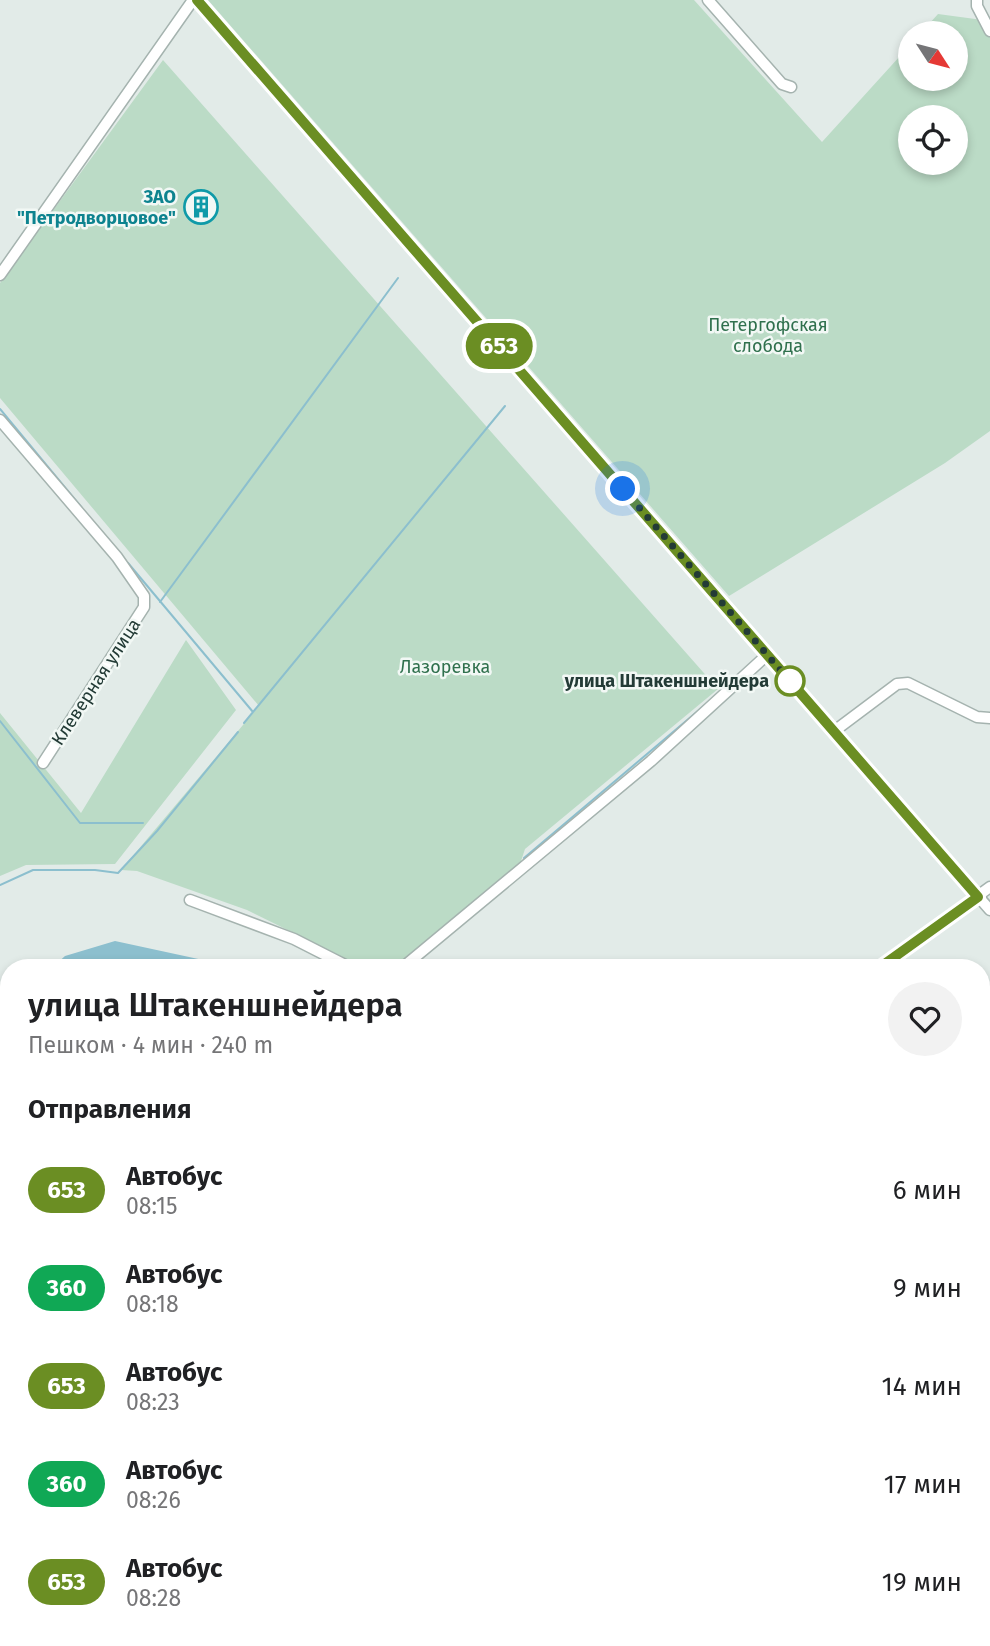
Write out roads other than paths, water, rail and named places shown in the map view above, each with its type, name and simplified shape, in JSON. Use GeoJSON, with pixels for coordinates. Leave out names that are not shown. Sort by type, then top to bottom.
{"type":"FeatureCollection","features":[{"type":"Feature","properties":{"kind":"street"},"geometry":{"type":"LineString","coordinates":[[0,275],[195,0],[990,910]]}},
{"type":"Feature","properties":{"kind":"street"},"geometry":{"type":"LineString","coordinates":[[708,0],[782,85],[791,87]]}},
{"type":"Feature","properties":{"kind":"street"},"geometry":{"type":"LineString","coordinates":[[977,0],[977,6],[990,31]]}},
{"type":"Feature","properties":{"kind":"street","name":"Клеверная улица"},"geometry":{"type":"LineString","coordinates":[[0,420],[117,557],[144,596],[144,607],[43,764]]}},
{"type":"Feature","properties":{"kind":"street"},"geometry":{"type":"LineString","coordinates":[[413,959],[652,761],[767,655]]}},
{"type":"Feature","properties":{"kind":"street"},"geometry":{"type":"LineString","coordinates":[[833,732],[893,687],[908,683],[976,717],[990,718]]}},
{"type":"Feature","properties":{"kind":"street"},"geometry":{"type":"LineString","coordinates":[[892,959],[990,887]]}},
{"type":"Feature","properties":{"kind":"street"},"geometry":{"type":"LineString","coordinates":[[190,900],[294,939],[333,959]]}},
{"type":"Feature","properties":{"kind":"water"},"geometry":{"type":"Polygon","coordinates":[[[115,941],[198,959],[62,959],[115,941]]]}},
{"type":"Feature","properties":{"kind":"waterway"},"geometry":{"type":"LineString","coordinates":[[160,602],[398,278]]}},
{"type":"Feature","properties":{"kind":"waterway"},"geometry":{"type":"LineString","coordinates":[[244,723],[505,406]]}},
{"type":"Feature","properties":{"kind":"waterway"},"geometry":{"type":"LineString","coordinates":[[0,409],[82,508]]}},
{"type":"Feature","properties":{"kind":"waterway"},"geometry":{"type":"LineString","coordinates":[[128,563],[253,712]]}},
{"type":"Feature","properties":{"kind":"waterway"},"geometry":{"type":"LineString","coordinates":[[524,858],[705,705]]}},
{"type":"Feature","properties":{"kind":"waterway"},"geometry":{"type":"LineString","coordinates":[[0,721],[80,823],[143,823]]}},
{"type":"Feature","properties":{"kind":"waterway"},"geometry":{"type":"LineString","coordinates":[[0,885],[33,870],[95,870],[118,873],[157,831],[238,732]]}},
{"type":"Feature","properties":{"kind":"place","name":"ЗАО \"Петродворцовое\""},"geometry":{"type":"Point","coordinates":[201,207]}},
{"type":"Feature","properties":{"kind":"place","name":"улица Штакеншнейдера"},"geometry":{"type":"Point","coordinates":[790,681]}},
{"type":"Feature","properties":{"kind":"park label","name":"Петергофская слобода"},"geometry":{"type":"Point","coordinates":[768,335]}},
{"type":"Feature","properties":{"kind":"park label","name":"Лазоревка"},"geometry":{"type":"Point","coordinates":[445,667]}}]}
